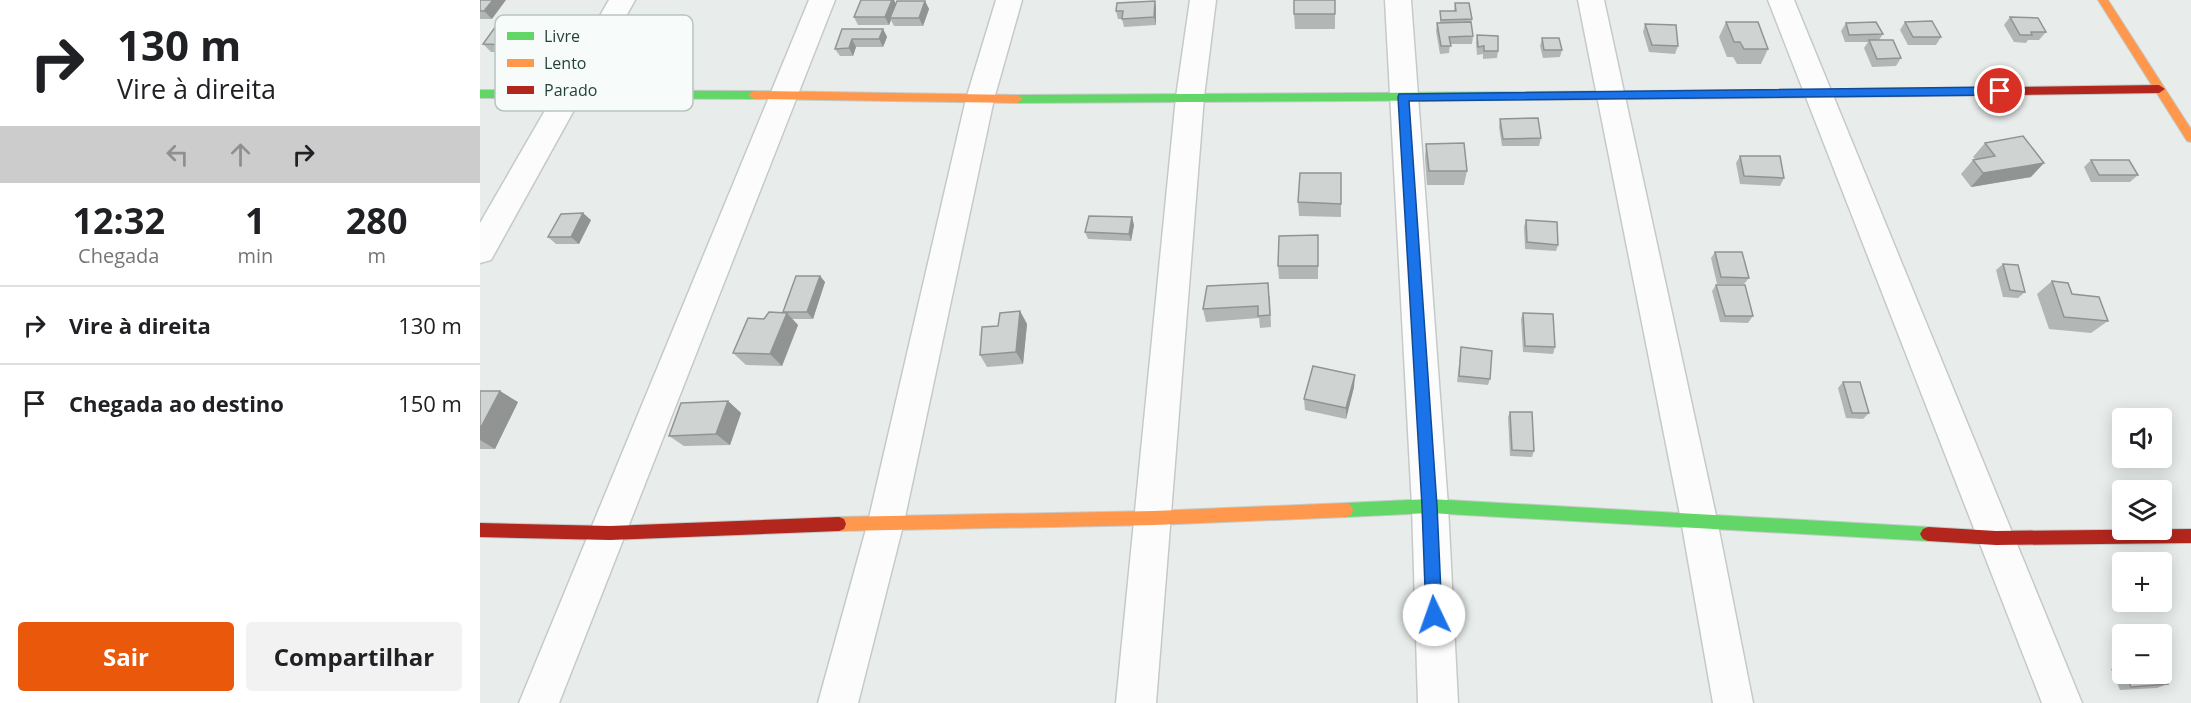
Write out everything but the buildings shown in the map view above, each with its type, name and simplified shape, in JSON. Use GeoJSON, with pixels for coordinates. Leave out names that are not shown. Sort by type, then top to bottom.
{"type":"FeatureCollection","features":[{"type":"Feature","properties":{"kind":"street"},"geometry":{"type":"LineString","coordinates":[[613,15],[622,0]]}},
{"type":"Feature","properties":{"kind":"street"},"geometry":{"type":"LineString","coordinates":[[539,703],[610,533],[782,95],[822,0]]}},
{"type":"Feature","properties":{"kind":"street"},"geometry":{"type":"LineString","coordinates":[[838,703],[886,522],[980,99],[1009,0]]}},
{"type":"Feature","properties":{"kind":"street"},"geometry":{"type":"LineString","coordinates":[[1136,703],[1190,97],[1203,0]]}},
{"type":"Feature","properties":{"kind":"street"},"geometry":{"type":"LineString","coordinates":[[1398,0],[1430,506],[1438,703]]}},
{"type":"Feature","properties":{"kind":"street"},"geometry":{"type":"LineString","coordinates":[[1591,0],[1699,520],[1733,703]]}},
{"type":"Feature","properties":{"kind":"street"},"geometry":{"type":"LineString","coordinates":[[1780,0],[2062,703]]}},
{"type":"Feature","properties":{"kind":"street"},"geometry":{"type":"LineString","coordinates":[[2103,0],[2159,89],[2182,112],[2191,138]]}},
{"type":"Feature","properties":{"kind":"street"},"geometry":{"type":"LineString","coordinates":[[693,95],[980,99],[1610,96],[2159,89]]}},
{"type":"Feature","properties":{"kind":"street"},"geometry":{"type":"LineString","coordinates":[[483,240],[557,111]]}},
{"type":"Feature","properties":{"kind":"street"},"geometry":{"type":"LineString","coordinates":[[480,530],[610,533],[886,522],[1154,518],[1430,506],[1996,538],[2191,536]]}},
{"type":"Feature","properties":{"kind":"traffic: fast"},"geometry":{"type":"LineString","coordinates":[[480,94],[495,94]]}},
{"type":"Feature","properties":{"kind":"traffic: fast"},"geometry":{"type":"LineString","coordinates":[[693,95],[754,95]]}},
{"type":"Feature","properties":{"kind":"traffic: fast"},"geometry":{"type":"LineString","coordinates":[[1017,99],[1517,96]]}},
{"type":"Feature","properties":{"kind":"traffic: fast"},"geometry":{"type":"LineString","coordinates":[[1346,510],[1430,506],[1928,534]]}},
{"type":"Feature","properties":{"kind":"traffic: slow"},"geometry":{"type":"LineString","coordinates":[[2103,0],[2191,138]]}},
{"type":"Feature","properties":{"kind":"traffic: slow"},"geometry":{"type":"LineString","coordinates":[[1517,96],[1854,93]]}},
{"type":"Feature","properties":{"kind":"traffic: slow"},"geometry":{"type":"LineString","coordinates":[[754,95],[1017,99]]}},
{"type":"Feature","properties":{"kind":"traffic: slow"},"geometry":{"type":"LineString","coordinates":[[839,524],[1154,518],[1346,510]]}},
{"type":"Feature","properties":{"kind":"traffic: jam"},"geometry":{"type":"LineString","coordinates":[[1854,93],[2159,89]]}},
{"type":"Feature","properties":{"kind":"traffic: jam"},"geometry":{"type":"LineString","coordinates":[[480,530],[610,533],[839,524]]}},
{"type":"Feature","properties":{"kind":"traffic: jam"},"geometry":{"type":"LineString","coordinates":[[1928,534],[1996,538],[2191,536]]}},
{"type":"Feature","properties":{"kind":"route"},"geometry":{"type":"LineString","coordinates":[[1434,615],[1430,506],[1403,97],[2000,91]]}}]}
